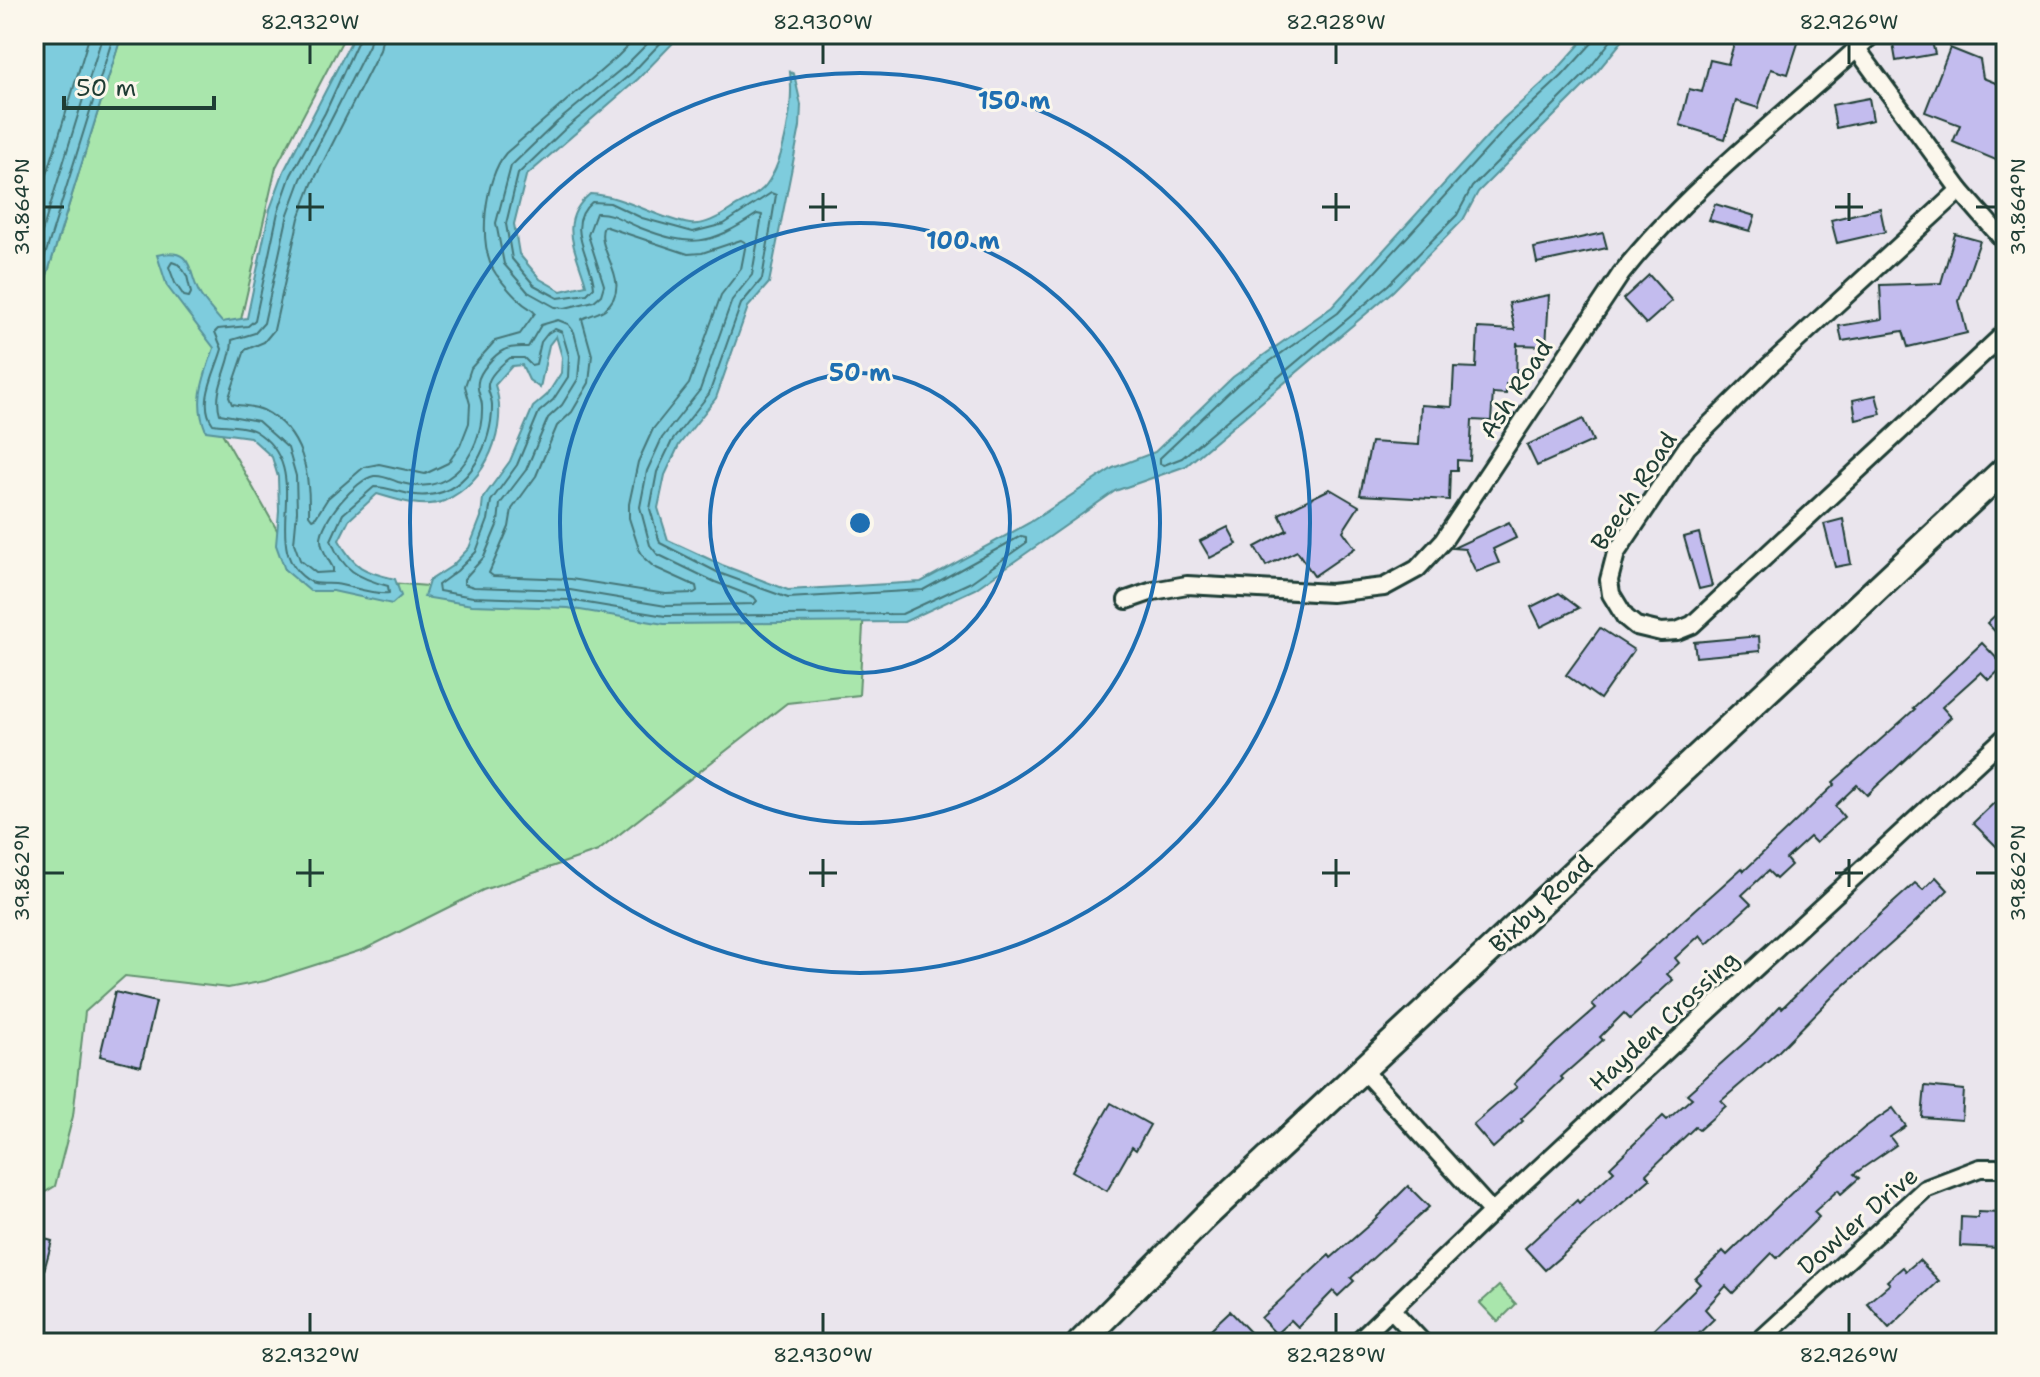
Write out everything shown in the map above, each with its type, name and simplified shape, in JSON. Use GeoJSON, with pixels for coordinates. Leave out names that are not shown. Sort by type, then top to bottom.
{"type":"FeatureCollection","features":[{"type":"Feature","properties":{"kind":"street","name":"Ash Road"},"geometry":{"type":"LineString","coordinates":[[1127,600],[1153,591],[1187,585],[1331,593],[1384,587],[1417,569],[1432,556],[1452,529],[1640,250],[1671,216],[1873,34]]}},
{"type":"Feature","properties":{"kind":"street"},"geometry":{"type":"LineString","coordinates":[[1857,49],[1960,190],[2006,243]]}},
{"type":"Feature","properties":{"kind":"street","name":"Beech Road"},"geometry":{"type":"LineString","coordinates":[[1960,190],[1767,368],[1687,447],[1616,553],[1609,580],[1617,608],[1636,626],[1648,630],[1677,631],[1692,625],[2006,332]]}},
{"type":"Feature","properties":{"kind":"street","name":"Bixby Road"},"geometry":{"type":"LineString","coordinates":[[1080,1343],[1205,1217],[2006,468]]}},
{"type":"Feature","properties":{"kind":"street","name":"Hayden Crossing"},"geometry":{"type":"LineString","coordinates":[[1356,1343],[1492,1212],[2006,736]]}},
{"type":"Feature","properties":{"kind":"street"},"geometry":{"type":"LineString","coordinates":[[1362,1069],[1492,1212]]}},
{"type":"Feature","properties":{"kind":"street","name":"Dowler Drive"},"geometry":{"type":"LineString","coordinates":[[1757,1343],[1925,1189],[1980,1168],[2006,1168]]}},
{"type":"Feature","properties":{"kind":"street"},"geometry":{"type":"LineString","coordinates":[[1392,1310],[1423,1343]]}},
{"type":"Feature","properties":{"kind":"green space"},"geometry":{"type":"Polygon","coordinates":[[[122,34],[346,34],[276,167],[217,424],[303,576],[689,607],[864,609],[859,695],[787,703],[598,851],[483,890],[365,949],[265,981],[228,988],[125,976],[85,1012],[73,1116],[55,1186],[34,1199],[34,347],[38,304],[122,34]]]}},
{"type":"Feature","properties":{"kind":"green space"},"geometry":{"type":"Polygon","coordinates":[[[1499,1286],[1516,1304],[1498,1322],[1480,1303],[1499,1286]]]}},
{"type":"Feature","properties":{"kind":"water"},"geometry":{"type":"Polygon","coordinates":[[[34,34],[122,34],[38,304],[34,347],[34,34]]]}},
{"type":"Feature","properties":{"kind":"water"},"geometry":{"type":"Polygon","coordinates":[[[355,34],[678,34],[638,79],[526,176],[514,224],[519,254],[540,279],[561,291],[586,285],[574,249],[571,226],[574,215],[590,194],[695,224],[721,215],[763,189],[773,174],[783,146],[789,114],[790,72],[794,74],[801,105],[800,127],[769,283],[748,307],[716,398],[679,445],[665,475],[658,508],[668,540],[788,590],[921,582],[1029,523],[1113,468],[1155,452],[1233,377],[1332,307],[1503,119],[1556,71],[1589,34],[1628,34],[1591,79],[1478,192],[1463,220],[1393,291],[1186,466],[1115,491],[975,589],[904,622],[664,624],[568,608],[472,605],[424,597],[429,581],[452,566],[469,548],[481,517],[483,498],[510,461],[533,407],[547,395],[561,373],[562,357],[556,336],[549,345],[540,388],[529,380],[522,365],[512,366],[495,385],[499,418],[491,452],[483,467],[459,493],[444,501],[427,504],[377,494],[349,520],[339,540],[355,563],[375,574],[395,579],[401,596],[392,604],[333,591],[310,591],[285,570],[276,545],[278,477],[272,457],[250,437],[206,431],[200,399],[214,348],[167,286],[157,255],[170,253],[184,258],[201,296],[222,322],[247,318],[270,209],[284,171],[355,34]]]}},
{"type":"Feature","properties":{"kind":"building"},"geometry":{"type":"Polygon","coordinates":[[[1737,34],[1801,34],[1788,74],[1771,69],[1758,108],[1736,101],[1725,139],[1680,125],[1689,89],[1702,92],[1710,60],[1728,64],[1737,34]]]}},
{"type":"Feature","properties":{"kind":"building"},"geometry":{"type":"Polygon","coordinates":[[[1930,34],[1935,54],[1896,61],[1892,38],[1930,34]]]}},
{"type":"Feature","properties":{"kind":"building"},"geometry":{"type":"Polygon","coordinates":[[[1950,48],[1980,60],[1983,78],[2006,87],[2006,154],[2003,163],[1953,142],[1960,125],[1925,112],[1950,48]]]}},
{"type":"Feature","properties":{"kind":"building"},"geometry":{"type":"Polygon","coordinates":[[[1869,98],[1873,120],[1836,128],[1832,105],[1869,98]]]}},
{"type":"Feature","properties":{"kind":"building"},"geometry":{"type":"Polygon","coordinates":[[[1715,204],[1755,216],[1750,231],[1709,220],[1715,204]]]}},
{"type":"Feature","properties":{"kind":"building"},"geometry":{"type":"Polygon","coordinates":[[[1880,208],[1885,232],[1837,243],[1831,220],[1880,208]]]}},
{"type":"Feature","properties":{"kind":"building"},"geometry":{"type":"Polygon","coordinates":[[[1603,233],[1607,248],[1537,263],[1534,248],[1603,233]]]}},
{"type":"Feature","properties":{"kind":"building"},"geometry":{"type":"Polygon","coordinates":[[[1955,234],[1980,241],[1959,301],[1967,333],[1908,347],[1903,331],[1842,341],[1839,326],[1882,319],[1880,285],[1941,283],[1955,234]]]}},
{"type":"Feature","properties":{"kind":"building"},"geometry":{"type":"Polygon","coordinates":[[[1649,275],[1672,301],[1646,324],[1623,299],[1649,275]]]}},
{"type":"Feature","properties":{"kind":"building"},"geometry":{"type":"Polygon","coordinates":[[[1549,295],[1546,346],[1518,345],[1517,342],[1516,384],[1506,384],[1506,394],[1493,393],[1491,421],[1472,420],[1470,461],[1457,460],[1457,470],[1450,470],[1449,500],[1360,495],[1371,442],[1419,445],[1421,405],[1452,407],[1454,367],[1476,368],[1478,328],[1515,330],[1509,303],[1549,295]]]}},
{"type":"Feature","properties":{"kind":"building"},"geometry":{"type":"Polygon","coordinates":[[[1876,395],[1881,414],[1856,420],[1853,400],[1876,395]]]}},
{"type":"Feature","properties":{"kind":"building"},"geometry":{"type":"Polygon","coordinates":[[[1583,419],[1593,441],[1537,466],[1527,445],[1583,419]]]}},
{"type":"Feature","properties":{"kind":"building"},"geometry":{"type":"Polygon","coordinates":[[[1330,489],[1359,506],[1343,531],[1355,548],[1314,576],[1297,551],[1266,566],[1255,547],[1287,530],[1279,514],[1330,489]]]}},
{"type":"Feature","properties":{"kind":"building"},"geometry":{"type":"Polygon","coordinates":[[[1843,519],[1851,564],[1835,567],[1824,524],[1843,519]]]}},
{"type":"Feature","properties":{"kind":"building"},"geometry":{"type":"Polygon","coordinates":[[[1509,522],[1516,538],[1493,549],[1499,563],[1476,572],[1465,549],[1453,548],[1509,522]]]}},
{"type":"Feature","properties":{"kind":"building"},"geometry":{"type":"Polygon","coordinates":[[[1228,527],[1237,544],[1210,558],[1200,541],[1228,527]]]}},
{"type":"Feature","properties":{"kind":"building"},"geometry":{"type":"Polygon","coordinates":[[[1699,533],[1712,586],[1699,589],[1684,537],[1699,533]]]}},
{"type":"Feature","properties":{"kind":"building"},"geometry":{"type":"Polygon","coordinates":[[[1559,593],[1579,608],[1541,627],[1531,607],[1559,593]]]}},
{"type":"Feature","properties":{"kind":"building"},"geometry":{"type":"Polygon","coordinates":[[[2006,605],[2006,643],[1987,623],[2006,605]]]}},
{"type":"Feature","properties":{"kind":"building"},"geometry":{"type":"Polygon","coordinates":[[[1600,628],[1634,650],[1600,699],[1566,675],[1600,628]]]}},
{"type":"Feature","properties":{"kind":"building"},"geometry":{"type":"Polygon","coordinates":[[[1759,636],[1760,651],[1696,657],[1694,642],[1759,636]]]}},
{"type":"Feature","properties":{"kind":"building"},"geometry":{"type":"Polygon","coordinates":[[[1982,643],[2004,666],[1989,680],[1981,672],[1942,707],[1951,717],[1867,795],[1857,785],[1835,806],[1844,817],[1816,843],[1810,837],[1786,859],[1791,865],[1776,879],[1768,871],[1742,895],[1751,904],[1707,944],[1700,935],[1675,958],[1679,963],[1667,974],[1673,980],[1630,1019],[1624,1013],[1600,1037],[1603,1040],[1561,1077],[1563,1079],[1521,1119],[1523,1121],[1493,1148],[1473,1125],[1517,1087],[1514,1084],[1596,1008],[1592,1004],[1620,977],[1742,868],[1744,871],[1835,784],[1833,782],[1915,709],[1982,643]]]}},
{"type":"Feature","properties":{"kind":"building"},"geometry":{"type":"Polygon","coordinates":[[[1994,803],[2006,816],[2006,856],[1973,823],[1994,803]]]}},
{"type":"Feature","properties":{"kind":"building"},"geometry":{"type":"Polygon","coordinates":[[[1936,877],[1948,890],[1838,991],[1779,1051],[1721,1101],[1726,1106],[1699,1130],[1695,1127],[1646,1174],[1650,1179],[1545,1270],[1525,1248],[1614,1171],[1610,1167],[1663,1116],[1667,1120],[1692,1098],[1687,1094],[1854,938],[1915,883],[1923,890],[1936,877]]]}},
{"type":"Feature","properties":{"kind":"building"},"geometry":{"type":"Polygon","coordinates":[[[115,992],[156,1002],[141,1066],[100,1056],[115,992]]]}},
{"type":"Feature","properties":{"kind":"building"},"geometry":{"type":"Polygon","coordinates":[[[1925,1086],[1964,1090],[1962,1120],[1922,1117],[1925,1086]]]}},
{"type":"Feature","properties":{"kind":"building"},"geometry":{"type":"Polygon","coordinates":[[[1111,1103],[1150,1125],[1136,1150],[1132,1147],[1107,1191],[1072,1171],[1111,1103]]]}},
{"type":"Feature","properties":{"kind":"building"},"geometry":{"type":"Polygon","coordinates":[[[1893,1108],[1906,1126],[1890,1137],[1896,1145],[1854,1174],[1859,1178],[1841,1194],[1838,1190],[1814,1212],[1819,1217],[1777,1258],[1772,1253],[1733,1293],[1726,1286],[1705,1309],[1714,1319],[1689,1343],[1640,1343],[1700,1284],[1695,1279],[1723,1251],[1727,1255],[1806,1179],[1864,1128],[1893,1108]]]}},
{"type":"Feature","properties":{"kind":"building"},"geometry":{"type":"Polygon","coordinates":[[[1408,1186],[1429,1207],[1351,1278],[1354,1281],[1338,1296],[1333,1291],[1298,1327],[1291,1320],[1276,1334],[1261,1318],[1329,1255],[1331,1258],[1369,1225],[1408,1186]]]}},
{"type":"Feature","properties":{"kind":"building"},"geometry":{"type":"Polygon","coordinates":[[[1978,1212],[2000,1213],[1999,1248],[1960,1246],[1961,1217],[1978,1218],[1978,1212]]]}},
{"type":"Feature","properties":{"kind":"building"},"geometry":{"type":"Polygon","coordinates":[[[34,1236],[52,1241],[39,1289],[34,1288],[34,1236]]]}},
{"type":"Feature","properties":{"kind":"building"},"geometry":{"type":"Polygon","coordinates":[[[1919,1260],[1939,1281],[1889,1328],[1867,1303],[1890,1284],[1887,1281],[1903,1267],[1906,1271],[1919,1260]]]}},
{"type":"Feature","properties":{"kind":"building"},"geometry":{"type":"Polygon","coordinates":[[[1230,1311],[1250,1332],[1238,1343],[1196,1343],[1230,1311]]]}}]}
